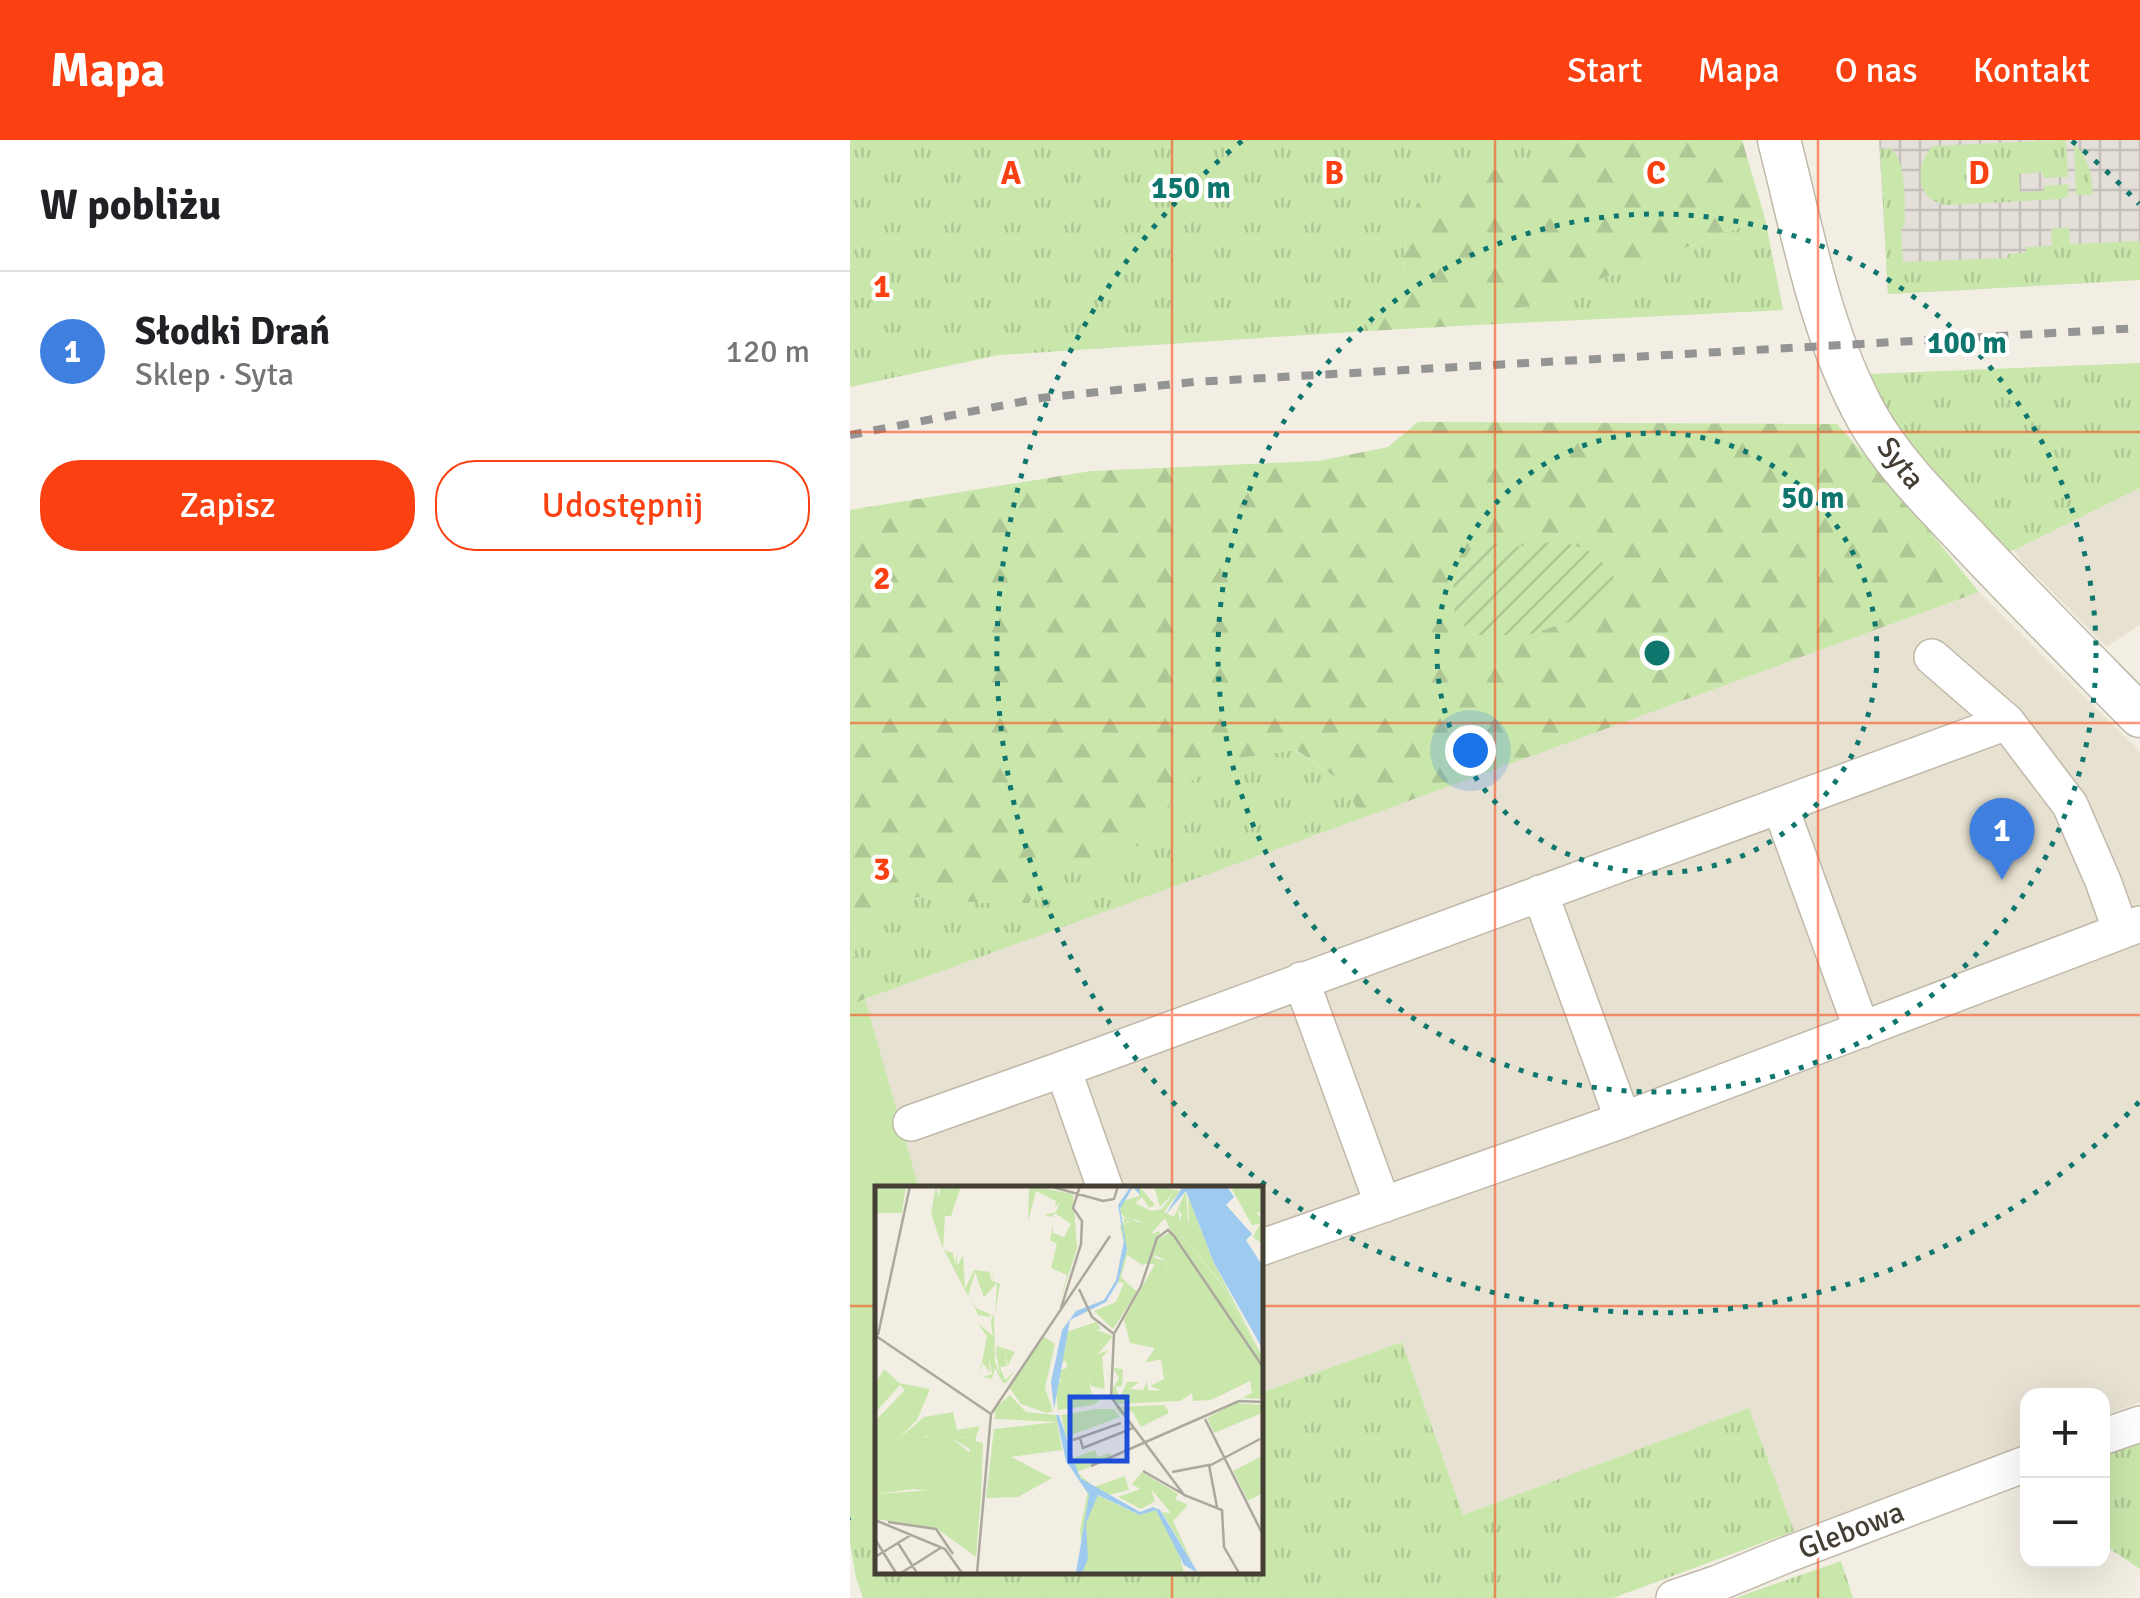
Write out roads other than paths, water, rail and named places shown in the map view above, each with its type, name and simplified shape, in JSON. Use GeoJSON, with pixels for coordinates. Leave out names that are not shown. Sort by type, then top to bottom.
{"type":"FeatureCollection","features":[{"type":"Feature","properties":{"kind":"street","name":"Syta"},"geometry":{"type":"LineString","coordinates":[[1779,140],[1834,344],[1867,417],[1913,480],[2140,716]]}},
{"type":"Feature","properties":{"kind":"street"},"geometry":{"type":"LineString","coordinates":[[1262,1247],[1623,1120],[2131,928],[2103,881],[2070,804],[2007,722],[1932,657]]}},
{"type":"Feature","properties":{"kind":"street"},"geometry":{"type":"LineString","coordinates":[[912,1123],[2007,722]]}},
{"type":"Feature","properties":{"kind":"street"},"geometry":{"type":"LineString","coordinates":[[1780,806],[1862,1030]]}},
{"type":"Feature","properties":{"kind":"street"},"geometry":{"type":"LineString","coordinates":[[1540,893],[1623,1120]]}},
{"type":"Feature","properties":{"kind":"street"},"geometry":{"type":"LineString","coordinates":[[1301,980],[1384,1205]]}},
{"type":"Feature","properties":{"kind":"street"},"geometry":{"type":"LineString","coordinates":[[1062,1070],[1104,1186]]}},
{"type":"Feature","properties":{"kind":"street"},"geometry":{"type":"LineString","coordinates":[[2110,1434],[2140,1424]]}},
{"type":"Feature","properties":{"kind":"street","name":"Glebowa"},"geometry":{"type":"LineString","coordinates":[[1674,1598],[2020,1466]]}},
{"type":"Feature","properties":{"kind":"railway"},"geometry":{"type":"LineString","coordinates":[[850,435],[1041,398],[1194,382],[2140,328]]}},
{"type":"Feature","properties":{"kind":"place","name":"Słodki Drań"},"geometry":{"type":"Point","coordinates":[2002,880]}}]}
